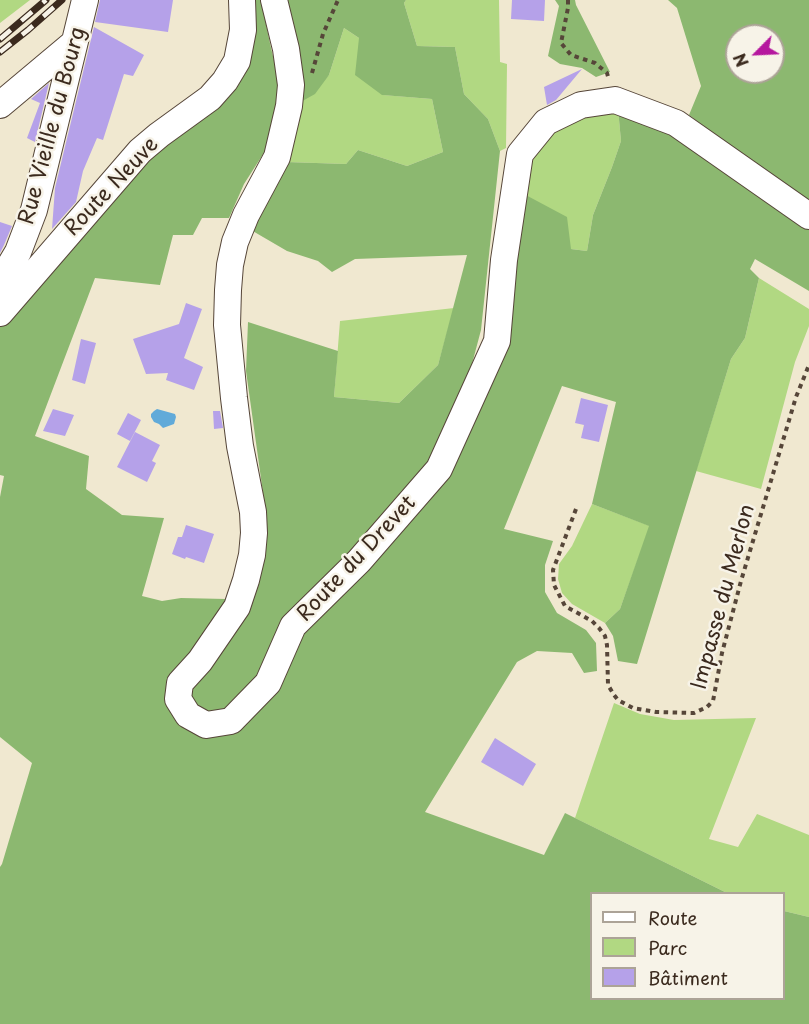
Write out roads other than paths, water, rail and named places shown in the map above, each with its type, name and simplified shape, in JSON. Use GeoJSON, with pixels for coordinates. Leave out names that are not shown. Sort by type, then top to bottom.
{"type":"FeatureCollection","features":[{"type":"Feature","properties":{"kind":"street","name":"Rue Vieille du Bourg"},"geometry":{"type":"LineString","coordinates":[[0,282],[18,252],[34,210],[86,0]]}},
{"type":"Feature","properties":{"kind":"street","name":"Route Neuve"},"geometry":{"type":"LineString","coordinates":[[0,313],[140,151],[210,98],[225,81],[237,61],[243,30],[242,0]]}},
{"type":"Feature","properties":{"kind":"street","name":"Route du Drevet"},"geometry":{"type":"LineString","coordinates":[[274,0],[286,49],[291,85],[290,106],[277,157],[246,215],[235,242],[228,290],[228,336],[240,446],[251,503],[254,533],[252,555],[237,607],[200,661],[180,683],[178,699],[188,715],[206,725],[231,721],[268,682],[293,626],[359,561],[439,469],[497,341],[504,260],[520,154],[546,122],[580,105],[615,100],[676,123],[809,216]]}},
{"type":"Feature","properties":{"kind":"street"},"geometry":{"type":"LineString","coordinates":[[0,105],[74,43]]}},
{"type":"Feature","properties":{"kind":"water"},"geometry":{"type":"Polygon","coordinates":[[[157,409],[175,414],[174,424],[163,428],[154,422],[151,414],[157,409]]]}},
{"type":"Feature","properties":{"kind":"railway"},"geometry":{"type":"LineString","coordinates":[[0,39],[46,0]]}},
{"type":"Feature","properties":{"kind":"railway"},"geometry":{"type":"LineString","coordinates":[[0,52],[62,0]]}}]}
